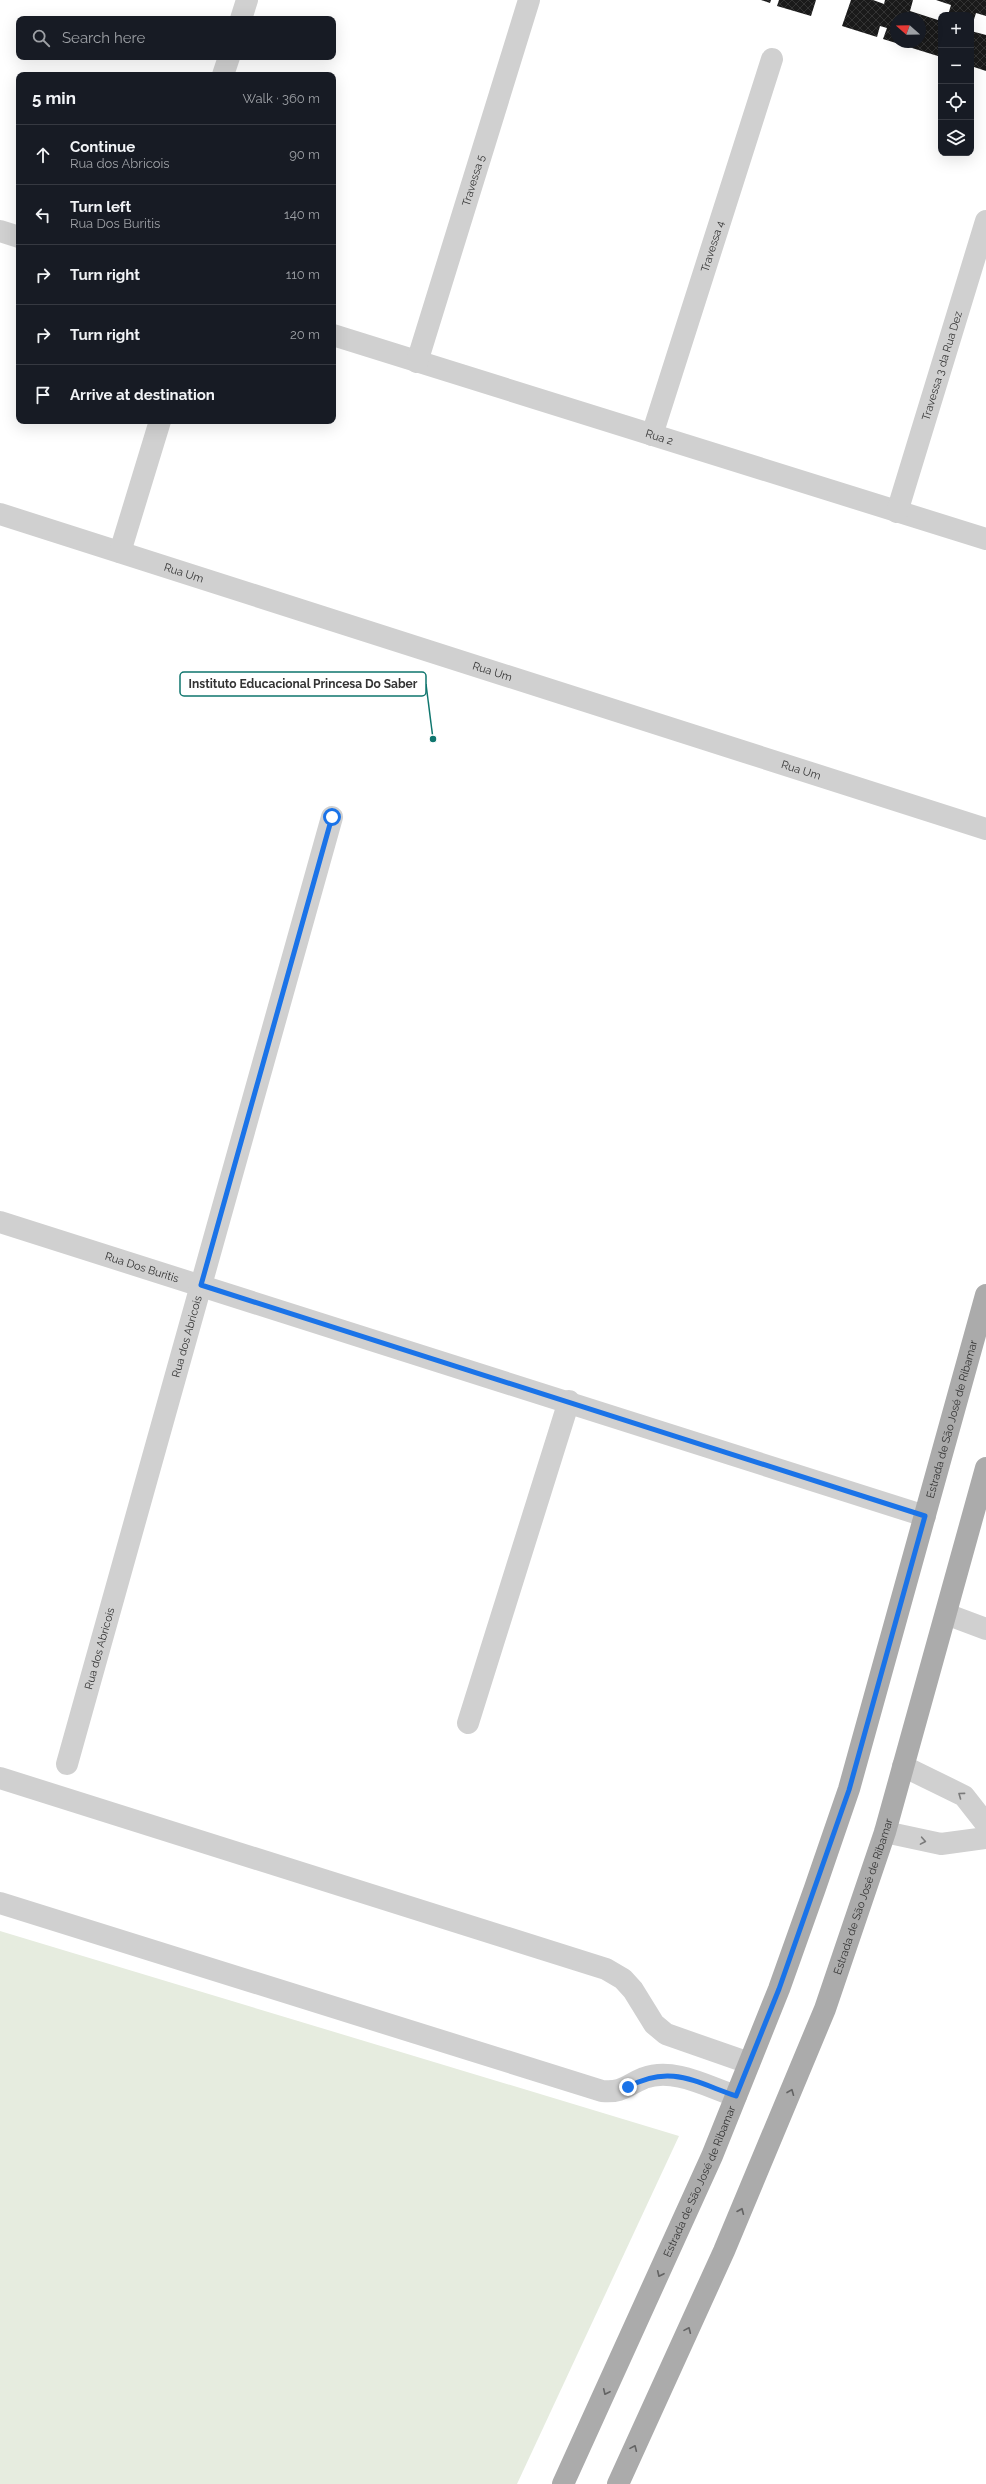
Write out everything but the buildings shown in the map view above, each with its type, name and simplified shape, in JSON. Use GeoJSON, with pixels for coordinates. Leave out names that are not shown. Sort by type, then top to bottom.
{"type":"FeatureCollection","features":[{"type":"Feature","properties":{"kind":"main road","name":"Estrada de São José de Ribamar"},"geometry":{"type":"LineString","coordinates":[[563,2484],[675,2241],[779,1989],[849,1790],[986,1295]]}},
{"type":"Feature","properties":{"kind":"main road","name":"Estrada de São José de Ribamar"},"geometry":{"type":"LineString","coordinates":[[618,2484],[724,2251],[825,2009],[885,1832],[986,1468]]}},
{"type":"Feature","properties":{"kind":"street"},"geometry":{"type":"LineString","coordinates":[[242,16],[247,0]]}},
{"type":"Feature","properties":{"kind":"street","name":"Travessa 5"},"geometry":{"type":"LineString","coordinates":[[417,362],[529,0]]}},
{"type":"Feature","properties":{"kind":"street","name":"Travessa 4"},"geometry":{"type":"LineString","coordinates":[[652,435],[772,59]]}},
{"type":"Feature","properties":{"kind":"street"},"geometry":{"type":"LineString","coordinates":[[224,72],[228,60]]}},
{"type":"Feature","properties":{"kind":"street","name":"Travessa 3 da Rua Dez"},"geometry":{"type":"LineString","coordinates":[[897,512],[986,221]]}},
{"type":"Feature","properties":{"kind":"street"},"geometry":{"type":"LineString","coordinates":[[0,231],[16,236]]}},
{"type":"Feature","properties":{"kind":"street","name":"Rua 2"},"geometry":{"type":"LineString","coordinates":[[336,336],[986,539]]}},
{"type":"Feature","properties":{"kind":"street"},"geometry":{"type":"LineString","coordinates":[[120,552],[159,424]]}},
{"type":"Feature","properties":{"kind":"street","name":"Rua Um"},"geometry":{"type":"LineString","coordinates":[[0,514],[986,829]]}},
{"type":"Feature","properties":{"kind":"street","name":"Rua dos Abricois"},"geometry":{"type":"LineString","coordinates":[[67,1764],[332,817]]}},
{"type":"Feature","properties":{"kind":"street","name":"Rua Dos Buritis"},"geometry":{"type":"LineString","coordinates":[[0,1222],[569,1401],[925,1516]]}},
{"type":"Feature","properties":{"kind":"street"},"geometry":{"type":"LineString","coordinates":[[468,1723],[569,1401]]}},
{"type":"Feature","properties":{"kind":"street"},"geometry":{"type":"LineString","coordinates":[[946,1614],[986,1630]]}},
{"type":"Feature","properties":{"kind":"street"},"geometry":{"type":"LineString","coordinates":[[903,1766],[964,1796],[986,1824]]}},
{"type":"Feature","properties":{"kind":"street"},"geometry":{"type":"LineString","coordinates":[[0,1778],[606,1968],[623,1978],[633,1990],[654,2024],[666,2034],[749,2063]]}},
{"type":"Feature","properties":{"kind":"street"},"geometry":{"type":"LineString","coordinates":[[885,1832],[941,1844],[986,1838]]}},
{"type":"Feature","properties":{"kind":"street"},"geometry":{"type":"LineString","coordinates":[[0,1903],[602,2091],[614,2092],[645,2078],[676,2075],[736,2096]]}},
{"type":"Feature","properties":{"kind":"shaded area"},"geometry":{"type":"Polygon","coordinates":[[[0,1931],[679,2136],[517,2484],[0,2484],[0,1931]]]}},
{"type":"Feature","properties":{"kind":"place","name":"Instituto Educacional Princesa Do Saber"},"geometry":{"type":"Point","coordinates":[433,739]}},
{"type":"Feature","properties":{"kind":"route"},"geometry":{"type":"LineString","coordinates":[[332,817],[201,1285],[569,1401],[925,1516],[849,1790],[779,1989],[736,2096],[676,2075],[645,2078],[628,2087]]}}]}
